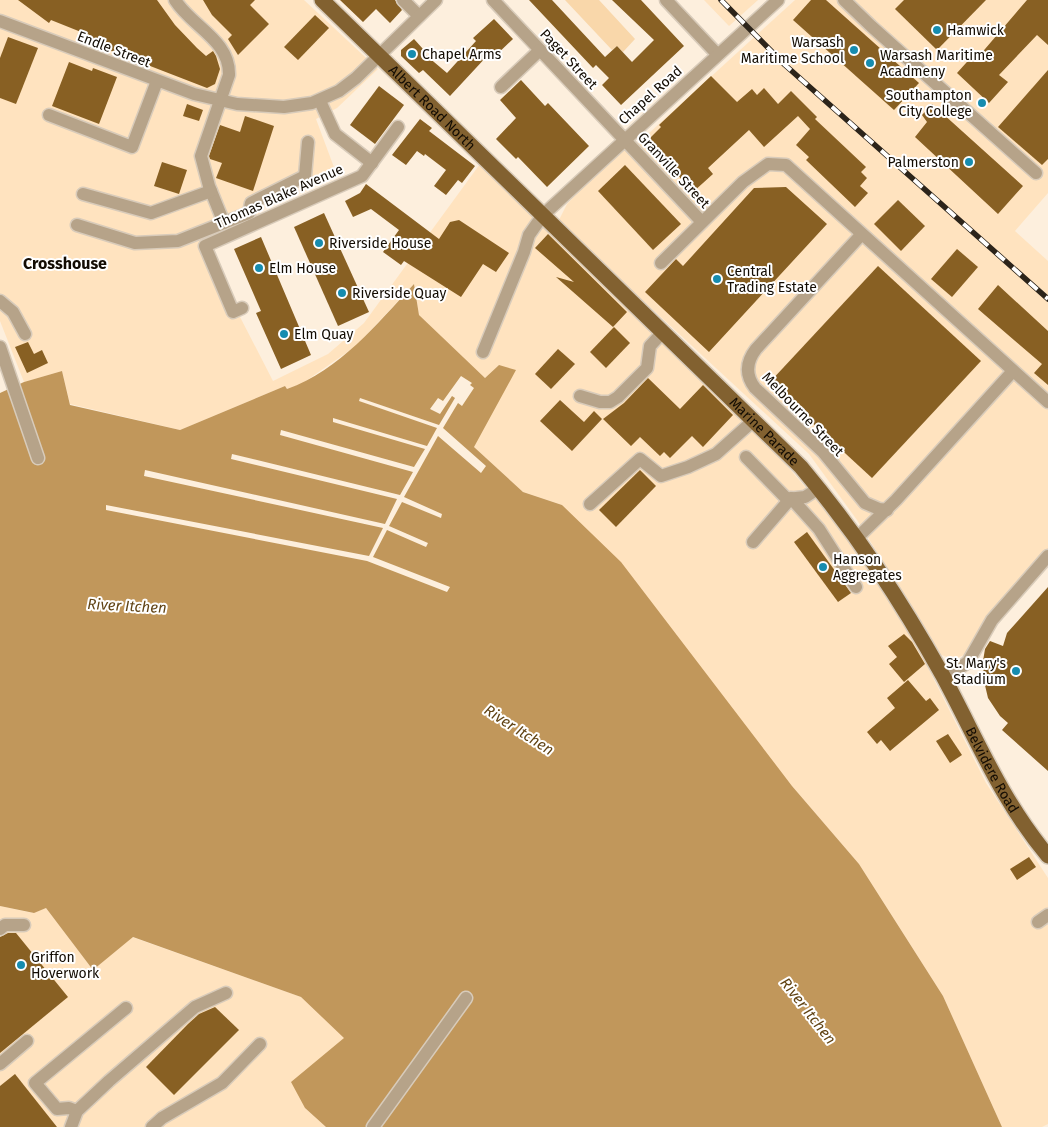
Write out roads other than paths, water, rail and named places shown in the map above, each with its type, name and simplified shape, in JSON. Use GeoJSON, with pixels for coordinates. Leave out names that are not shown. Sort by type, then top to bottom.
{"type":"FeatureCollection","features":[{"type":"Feature","properties":{"kind":"main road","name":"Albert Road North"},"geometry":{"type":"LineString","coordinates":[[322,0],[543,215]]}},
{"type":"Feature","properties":{"kind":"main road","name":"Marine Parade"},"geometry":{"type":"LineString","coordinates":[[543,215],[754,420],[819,488],[858,538],[885,578],[944,679]]}},
{"type":"Feature","properties":{"kind":"main road","name":"Belvidere Road"},"geometry":{"type":"LineString","coordinates":[[944,679],[1010,805],[1048,856]]}},
{"type":"Feature","properties":{"kind":"street"},"geometry":{"type":"LineString","coordinates":[[175,0],[180,9],[222,47],[229,64],[229,75],[201,156],[211,191],[224,223]]}},
{"type":"Feature","properties":{"kind":"street"},"geometry":{"type":"LineString","coordinates":[[403,0],[419,16]]}},
{"type":"Feature","properties":{"kind":"street","name":"Endle Street"},"geometry":{"type":"LineString","coordinates":[[0,22],[157,81],[219,101],[251,106],[284,107],[320,101],[352,82],[436,0]]}},
{"type":"Feature","properties":{"kind":"street","name":"Paget Street"},"geometry":{"type":"LineString","coordinates":[[493,0],[624,139]]}},
{"type":"Feature","properties":{"kind":"street"},"geometry":{"type":"LineString","coordinates":[[666,0],[717,54]]}},
{"type":"Feature","properties":{"kind":"street","name":"Chapel Road"},"geometry":{"type":"LineString","coordinates":[[482,352],[524,252],[529,235],[543,215],[778,0]]}},
{"type":"Feature","properties":{"kind":"street"},"geometry":{"type":"LineString","coordinates":[[844,0],[1036,173]]}},
{"type":"Feature","properties":{"kind":"street"},"geometry":{"type":"LineString","coordinates":[[501,87],[540,50]]}},
{"type":"Feature","properties":{"kind":"street"},"geometry":{"type":"LineString","coordinates":[[49,116],[132,147],[157,81]]}},
{"type":"Feature","properties":{"kind":"street"},"geometry":{"type":"LineString","coordinates":[[320,101],[335,134],[372,163]]}},
{"type":"Feature","properties":{"kind":"street","name":"Thomas Blake Avenue"},"geometry":{"type":"LineString","coordinates":[[242,308],[233,312],[204,246],[362,176],[398,127]]}},
{"type":"Feature","properties":{"kind":"street","name":"Granville Street"},"geometry":{"type":"LineString","coordinates":[[624,139],[702,222]]}},
{"type":"Feature","properties":{"kind":"street"},"geometry":{"type":"LineString","coordinates":[[77,225],[135,243],[178,241],[249,212],[251,203],[305,176],[308,142]]}},
{"type":"Feature","properties":{"kind":"street"},"geometry":{"type":"LineString","coordinates":[[662,263],[743,182],[758,170],[775,163],[786,165],[861,235],[1048,402]]}},
{"type":"Feature","properties":{"kind":"street"},"geometry":{"type":"LineString","coordinates":[[83,194],[151,213],[211,191]]}},
{"type":"Feature","properties":{"kind":"street","name":"Melbourne Street"},"geometry":{"type":"LineString","coordinates":[[861,235],[756,349],[750,358],[748,374],[755,388],[823,452],[865,503],[878,509],[887,510]]}},
{"type":"Feature","properties":{"kind":"street"},"geometry":{"type":"LineString","coordinates":[[0,301],[13,312],[25,334]]}},
{"type":"Feature","properties":{"kind":"street"},"geometry":{"type":"LineString","coordinates":[[580,396],[600,402],[610,402],[618,396],[647,368],[650,346],[663,332]]}},
{"type":"Feature","properties":{"kind":"street"},"geometry":{"type":"LineString","coordinates":[[0,347],[38,458]]}},
{"type":"Feature","properties":{"kind":"street"},"geometry":{"type":"LineString","coordinates":[[858,538],[887,510],[1013,371]]}},
{"type":"Feature","properties":{"kind":"street"},"geometry":{"type":"LineString","coordinates":[[590,504],[640,459],[661,476],[688,467],[716,454],[754,420]]}},
{"type":"Feature","properties":{"kind":"street"},"geometry":{"type":"LineString","coordinates":[[746,457],[787,499],[805,497],[819,488]]}},
{"type":"Feature","properties":{"kind":"street"},"geometry":{"type":"LineString","coordinates":[[752,542],[791,498]]}},
{"type":"Feature","properties":{"kind":"street"},"geometry":{"type":"LineString","coordinates":[[791,498],[819,529],[856,587]]}},
{"type":"Feature","properties":{"kind":"street"},"geometry":{"type":"LineString","coordinates":[[944,679],[968,662],[992,620],[1048,556]]}},
{"type":"Feature","properties":{"kind":"street"},"geometry":{"type":"LineString","coordinates":[[0,929],[5,925],[24,925]]}},
{"type":"Feature","properties":{"kind":"street"},"geometry":{"type":"LineString","coordinates":[[71,1127],[77,1111],[195,1007],[226,993]]}},
{"type":"Feature","properties":{"kind":"street"},"geometry":{"type":"LineString","coordinates":[[373,1127],[466,998]]}},
{"type":"Feature","properties":{"kind":"street"},"geometry":{"type":"LineString","coordinates":[[77,1111],[69,1108],[57,1110],[35,1083],[126,1008]]}},
{"type":"Feature","properties":{"kind":"street"},"geometry":{"type":"LineString","coordinates":[[0,1064],[27,1041]]}},
{"type":"Feature","properties":{"kind":"street"},"geometry":{"type":"LineString","coordinates":[[152,1127],[162,1118],[222,1083],[260,1044]]}},
{"type":"Feature","properties":{"kind":"water","name":"River Itchen"},"geometry":{"type":"Polygon","coordinates":[[[414,284],[419,315],[485,378],[499,365],[516,370],[474,447],[523,492],[562,505],[621,562],[792,786],[859,864],[943,996],[1002,1127],[326,1127],[305,1108],[291,1082],[344,1038],[301,997],[133,937],[93,970],[46,908],[34,913],[0,906],[0,393],[24,382],[62,371],[70,405],[180,430],[285,386],[287,389],[306,381],[324,370],[341,358],[372,330],[414,284]]]}},
{"type":"Feature","properties":{"kind":"railway"},"geometry":{"type":"LineString","coordinates":[[721,0],[785,65],[1048,299]]}},
{"type":"Feature","properties":{"kind":"place","name":"Hamwick"},"geometry":{"type":"Point","coordinates":[937,30]}},
{"type":"Feature","properties":{"kind":"place","name":"Warsash Maritime School"},"geometry":{"type":"Point","coordinates":[854,50]}},
{"type":"Feature","properties":{"kind":"place","name":"Chapel Arms"},"geometry":{"type":"Point","coordinates":[412,54]}},
{"type":"Feature","properties":{"kind":"place","name":"Warsash Maritime Acadmeny"},"geometry":{"type":"Point","coordinates":[870,63]}},
{"type":"Feature","properties":{"kind":"place","name":"Southampton City College"},"geometry":{"type":"Point","coordinates":[982,103]}},
{"type":"Feature","properties":{"kind":"place","name":"Palmerston"},"geometry":{"type":"Point","coordinates":[969,162]}},
{"type":"Feature","properties":{"kind":"place","name":"Riverside House"},"geometry":{"type":"Point","coordinates":[319,243]}},
{"type":"Feature","properties":{"kind":"place","name":"Elm House"},"geometry":{"type":"Point","coordinates":[259,268]}},
{"type":"Feature","properties":{"kind":"place","name":"Central Trading Estate"},"geometry":{"type":"Point","coordinates":[717,279]}},
{"type":"Feature","properties":{"kind":"place","name":"Riverside Quay"},"geometry":{"type":"Point","coordinates":[342,293]}},
{"type":"Feature","properties":{"kind":"place","name":"Elm Quay"},"geometry":{"type":"Point","coordinates":[284,334]}},
{"type":"Feature","properties":{"kind":"place","name":"Hanson Aggregates"},"geometry":{"type":"Point","coordinates":[823,567]}},
{"type":"Feature","properties":{"kind":"place","name":"St. Mary's Stadium"},"geometry":{"type":"Point","coordinates":[1016,671]}},
{"type":"Feature","properties":{"kind":"place","name":"Griffon Hoverwork"},"geometry":{"type":"Point","coordinates":[21,965]}},
{"type":"Feature","properties":{"kind":"district","name":"Crosshouse"},"geometry":{"type":"Point","coordinates":[65,263]}}]}
